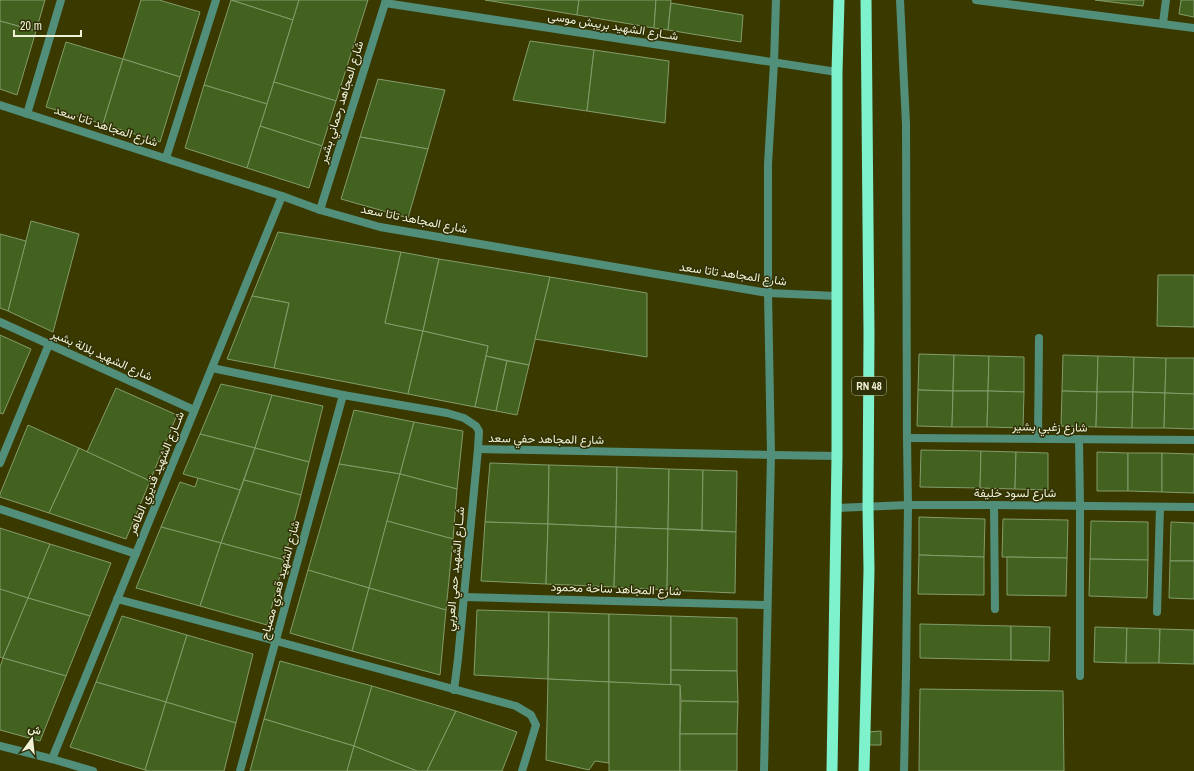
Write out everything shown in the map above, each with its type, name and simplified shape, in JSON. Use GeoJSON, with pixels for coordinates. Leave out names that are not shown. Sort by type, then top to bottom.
{"type":"FeatureCollection","features":[{"type":"Feature","properties":{"kind":"highway","name":"RN 48"},"geometry":{"type":"LineString","coordinates":[[832,771],[837,456],[838,0]]}},
{"type":"Feature","properties":{"kind":"highway","name":"RN 48"},"geometry":{"type":"LineString","coordinates":[[864,771],[869,570],[869,334],[866,0]]}},
{"type":"Feature","properties":{"kind":"street"},"geometry":{"type":"LineString","coordinates":[[27,114],[61,0]]}},
{"type":"Feature","properties":{"kind":"street"},"geometry":{"type":"LineString","coordinates":[[166,158],[216,0]]}},
{"type":"Feature","properties":{"kind":"street"},"geometry":{"type":"LineString","coordinates":[[764,771],[771,455],[768,293],[768,164],[776,0]]}},
{"type":"Feature","properties":{"kind":"street"},"geometry":{"type":"LineString","coordinates":[[900,0],[906,124],[908,505],[904,771]]}},
{"type":"Feature","properties":{"kind":"street"},"geometry":{"type":"LineString","coordinates":[[976,0],[1194,28]]}},
{"type":"Feature","properties":{"kind":"street"},"geometry":{"type":"LineString","coordinates":[[1163,24],[1166,0]]}},
{"type":"Feature","properties":{"kind":"street","name":"شــارع الشهيد بريبش موسى"},"geometry":{"type":"LineString","coordinates":[[385,2],[837,72]]}},
{"type":"Feature","properties":{"kind":"street","name":"شارع المجاهد رحماني بشير"},"geometry":{"type":"LineString","coordinates":[[320,210],[385,2]]}},
{"type":"Feature","properties":{"kind":"street","name":"شارع المجاهد تاتا سعد"},"geometry":{"type":"LineString","coordinates":[[0,105],[282,196],[320,210],[380,227],[768,293],[837,296]]}},
{"type":"Feature","properties":{"kind":"street","name":"شــارع الشهيد قديري الطاهر"},"geometry":{"type":"LineString","coordinates":[[52,759],[282,196]]}},
{"type":"Feature","properties":{"kind":"street","name":"شارع الشهيد بلالة بشير"},"geometry":{"type":"LineString","coordinates":[[0,322],[194,410]]}},
{"type":"Feature","properties":{"kind":"street"},"geometry":{"type":"LineString","coordinates":[[1038,439],[1039,338]]}},
{"type":"Feature","properties":{"kind":"street"},"geometry":{"type":"LineString","coordinates":[[0,463],[49,344]]}},
{"type":"Feature","properties":{"kind":"street","name":"شارع المجاهد حفي سعد"},"geometry":{"type":"LineString","coordinates":[[212,368],[343,396],[447,413],[464,418],[476,426],[479,431],[478,449],[837,456]]}},
{"type":"Feature","properties":{"kind":"street","name":"شارع الشهيد قعري مصباح"},"geometry":{"type":"LineString","coordinates":[[240,771],[343,396]]}},
{"type":"Feature","properties":{"kind":"street","name":"شارع زغبي بشير"},"geometry":{"type":"LineString","coordinates":[[907,438],[1194,440]]}},
{"type":"Feature","properties":{"kind":"street"},"geometry":{"type":"LineString","coordinates":[[1078,439],[1080,506],[1080,676]]}},
{"type":"Feature","properties":{"kind":"street","name":"شــارع الشهيد حمي العربي"},"geometry":{"type":"LineString","coordinates":[[454,690],[478,449]]}},
{"type":"Feature","properties":{"kind":"street","name":"شارع لسود خليفة"},"geometry":{"type":"LineString","coordinates":[[836,508],[908,505],[1194,507]]}},
{"type":"Feature","properties":{"kind":"street"},"geometry":{"type":"LineString","coordinates":[[994,505],[995,609]]}},
{"type":"Feature","properties":{"kind":"street"},"geometry":{"type":"LineString","coordinates":[[1158,612],[1160,507]]}},
{"type":"Feature","properties":{"kind":"street"},"geometry":{"type":"LineString","coordinates":[[0,509],[136,554]]}},
{"type":"Feature","properties":{"kind":"street","name":"شارع المجاهد ساحة محمود"},"geometry":{"type":"LineString","coordinates":[[464,597],[767,605]]}},
{"type":"Feature","properties":{"kind":"street"},"geometry":{"type":"LineString","coordinates":[[117,599],[516,706],[531,715],[536,725],[522,771]]}},
{"type":"Feature","properties":{"kind":"street"},"geometry":{"type":"LineString","coordinates":[[0,746],[93,771]]}},
{"type":"Feature","properties":{"kind":"building"},"geometry":{"type":"Polygon","coordinates":[[[0,0],[45,0],[36,31],[0,21],[0,0]]]}},
{"type":"Feature","properties":{"kind":"building"},"geometry":{"type":"Polygon","coordinates":[[[141,0],[159,0],[200,12],[180,77],[123,59],[141,0]]]}},
{"type":"Feature","properties":{"kind":"building"},"geometry":{"type":"Polygon","coordinates":[[[231,0],[299,0],[293,20],[231,0]]]}},
{"type":"Feature","properties":{"kind":"building"},"geometry":{"type":"Polygon","coordinates":[[[231,0],[293,20],[267,104],[204,85],[231,0]]]}},
{"type":"Feature","properties":{"kind":"building"},"geometry":{"type":"Polygon","coordinates":[[[299,0],[368,0],[336,101],[274,82],[299,0]]]}},
{"type":"Feature","properties":{"kind":"building"},"geometry":{"type":"Polygon","coordinates":[[[485,0],[579,0],[577,15],[485,0]]]}},
{"type":"Feature","properties":{"kind":"building"},"geometry":{"type":"Polygon","coordinates":[[[579,0],[656,0],[654,28],[577,15],[579,0]]]}},
{"type":"Feature","properties":{"kind":"building"},"geometry":{"type":"Polygon","coordinates":[[[656,0],[671,0],[668,30],[654,28],[656,0]]]}},
{"type":"Feature","properties":{"kind":"building"},"geometry":{"type":"Polygon","coordinates":[[[1095,0],[1144,0],[1143,6],[1095,0]]]}},
{"type":"Feature","properties":{"kind":"building"},"geometry":{"type":"Polygon","coordinates":[[[1181,0],[1194,0],[1194,17],[1179,14],[1181,0]]]}},
{"type":"Feature","properties":{"kind":"building"},"geometry":{"type":"Polygon","coordinates":[[[671,3],[743,15],[741,42],[668,30],[671,3]]]}},
{"type":"Feature","properties":{"kind":"building"},"geometry":{"type":"Polygon","coordinates":[[[0,21],[36,31],[17,95],[0,89],[0,21]]]}},
{"type":"Feature","properties":{"kind":"building"},"geometry":{"type":"Polygon","coordinates":[[[530,41],[594,50],[587,111],[513,100],[530,41]]]}},
{"type":"Feature","properties":{"kind":"building"},"geometry":{"type":"Polygon","coordinates":[[[66,42],[123,59],[103,124],[46,107],[66,42]]]}},
{"type":"Feature","properties":{"kind":"building"},"geometry":{"type":"Polygon","coordinates":[[[594,50],[669,61],[665,123],[587,111],[594,50]]]}},
{"type":"Feature","properties":{"kind":"building"},"geometry":{"type":"Polygon","coordinates":[[[123,59],[180,77],[160,142],[103,124],[123,59]]]}},
{"type":"Feature","properties":{"kind":"building"},"geometry":{"type":"Polygon","coordinates":[[[378,79],[445,90],[428,149],[360,137],[378,79]]]}},
{"type":"Feature","properties":{"kind":"building"},"geometry":{"type":"Polygon","coordinates":[[[274,82],[336,101],[322,146],[260,126],[274,82]]]}},
{"type":"Feature","properties":{"kind":"building"},"geometry":{"type":"Polygon","coordinates":[[[204,85],[267,104],[247,168],[185,148],[204,85]]]}},
{"type":"Feature","properties":{"kind":"building"},"geometry":{"type":"Polygon","coordinates":[[[260,126],[322,146],[309,188],[247,168],[260,126]]]}},
{"type":"Feature","properties":{"kind":"building"},"geometry":{"type":"Polygon","coordinates":[[[360,137],[428,149],[408,218],[341,199],[360,137]]]}},
{"type":"Feature","properties":{"kind":"building"},"geometry":{"type":"Polygon","coordinates":[[[31,221],[79,234],[53,332],[8,311],[31,221]]]}},
{"type":"Feature","properties":{"kind":"building"},"geometry":{"type":"Polygon","coordinates":[[[278,232],[401,252],[385,323],[423,331],[408,394],[274,368],[289,303],[252,296],[278,232]]]}},
{"type":"Feature","properties":{"kind":"building"},"geometry":{"type":"Polygon","coordinates":[[[0,234],[26,241],[8,311],[0,308],[0,234]]]}},
{"type":"Feature","properties":{"kind":"building"},"geometry":{"type":"Polygon","coordinates":[[[401,252],[439,259],[423,331],[385,323],[401,252]]]}},
{"type":"Feature","properties":{"kind":"building"},"geometry":{"type":"Polygon","coordinates":[[[439,259],[550,277],[529,365],[486,356],[488,346],[423,331],[439,259]]]}},
{"type":"Feature","properties":{"kind":"building"},"geometry":{"type":"Polygon","coordinates":[[[1158,275],[1194,275],[1194,327],[1157,326],[1158,275]]]}},
{"type":"Feature","properties":{"kind":"building"},"geometry":{"type":"Polygon","coordinates":[[[550,277],[647,293],[647,357],[535,339],[550,277]]]}},
{"type":"Feature","properties":{"kind":"building"},"geometry":{"type":"Polygon","coordinates":[[[252,296],[289,303],[274,368],[227,359],[252,296]]]}},
{"type":"Feature","properties":{"kind":"building"},"geometry":{"type":"Polygon","coordinates":[[[423,331],[488,346],[475,407],[408,394],[423,331]]]}},
{"type":"Feature","properties":{"kind":"building"},"geometry":{"type":"Polygon","coordinates":[[[0,335],[31,349],[3,414],[0,413],[0,335]]]}},
{"type":"Feature","properties":{"kind":"building"},"geometry":{"type":"Polygon","coordinates":[[[919,354],[954,355],[953,391],[918,390],[919,354]]]}},
{"type":"Feature","properties":{"kind":"building"},"geometry":{"type":"Polygon","coordinates":[[[954,355],[989,356],[988,391],[953,391],[954,355]]]}},
{"type":"Feature","properties":{"kind":"building"},"geometry":{"type":"Polygon","coordinates":[[[1063,355],[1098,356],[1097,392],[1062,391],[1063,355]]]}},
{"type":"Feature","properties":{"kind":"building"},"geometry":{"type":"Polygon","coordinates":[[[486,356],[507,361],[496,411],[475,407],[486,356]]]}},
{"type":"Feature","properties":{"kind":"building"},"geometry":{"type":"Polygon","coordinates":[[[989,356],[1024,357],[1024,392],[988,391],[989,356]]]}},
{"type":"Feature","properties":{"kind":"building"},"geometry":{"type":"Polygon","coordinates":[[[1098,356],[1134,357],[1133,392],[1097,392],[1098,356]]]}},
{"type":"Feature","properties":{"kind":"building"},"geometry":{"type":"Polygon","coordinates":[[[1134,357],[1166,358],[1165,393],[1133,392],[1134,357]]]}},
{"type":"Feature","properties":{"kind":"building"},"geometry":{"type":"Polygon","coordinates":[[[1166,358],[1194,358],[1194,394],[1165,393],[1166,358]]]}},
{"type":"Feature","properties":{"kind":"building"},"geometry":{"type":"Polygon","coordinates":[[[507,361],[529,365],[517,415],[496,411],[507,361]]]}},
{"type":"Feature","properties":{"kind":"building"},"geometry":{"type":"Polygon","coordinates":[[[221,384],[272,395],[255,448],[200,434],[221,384]]]}},
{"type":"Feature","properties":{"kind":"building"},"geometry":{"type":"Polygon","coordinates":[[[116,388],[177,415],[150,481],[87,452],[116,388]]]}},
{"type":"Feature","properties":{"kind":"building"},"geometry":{"type":"Polygon","coordinates":[[[918,390],[953,391],[952,427],[917,426],[918,390]]]}},
{"type":"Feature","properties":{"kind":"building"},"geometry":{"type":"Polygon","coordinates":[[[953,391],[988,391],[987,427],[952,427],[953,391]]]}},
{"type":"Feature","properties":{"kind":"building"},"geometry":{"type":"Polygon","coordinates":[[[988,391],[1024,392],[1023,428],[987,427],[988,391]]]}},
{"type":"Feature","properties":{"kind":"building"},"geometry":{"type":"Polygon","coordinates":[[[1062,391],[1097,392],[1096,427],[1061,426],[1062,391]]]}},
{"type":"Feature","properties":{"kind":"building"},"geometry":{"type":"Polygon","coordinates":[[[1097,392],[1133,392],[1132,428],[1096,427],[1097,392]]]}},
{"type":"Feature","properties":{"kind":"building"},"geometry":{"type":"Polygon","coordinates":[[[1133,392],[1165,393],[1164,428],[1132,428],[1133,392]]]}},
{"type":"Feature","properties":{"kind":"building"},"geometry":{"type":"Polygon","coordinates":[[[1165,393],[1194,394],[1194,429],[1164,428],[1165,393]]]}},
{"type":"Feature","properties":{"kind":"building"},"geometry":{"type":"Polygon","coordinates":[[[272,395],[323,406],[309,462],[255,448],[272,395]]]}},
{"type":"Feature","properties":{"kind":"building"},"geometry":{"type":"Polygon","coordinates":[[[354,410],[414,422],[400,474],[339,464],[354,410]]]}},
{"type":"Feature","properties":{"kind":"building"},"geometry":{"type":"Polygon","coordinates":[[[414,422],[463,431],[457,489],[400,474],[414,422]]]}},
{"type":"Feature","properties":{"kind":"building"},"geometry":{"type":"Polygon","coordinates":[[[28,425],[79,448],[49,513],[0,497],[28,425]]]}},
{"type":"Feature","properties":{"kind":"building"},"geometry":{"type":"Polygon","coordinates":[[[200,434],[255,448],[240,490],[183,474],[200,434]]]}},
{"type":"Feature","properties":{"kind":"building"},"geometry":{"type":"Polygon","coordinates":[[[79,448],[150,481],[126,539],[49,513],[79,448]]]}},
{"type":"Feature","properties":{"kind":"building"},"geometry":{"type":"Polygon","coordinates":[[[255,448],[309,462],[301,495],[244,480],[255,448]]]}},
{"type":"Feature","properties":{"kind":"building"},"geometry":{"type":"Polygon","coordinates":[[[921,450],[981,451],[980,488],[920,487],[921,450]]]}},
{"type":"Feature","properties":{"kind":"building"},"geometry":{"type":"Polygon","coordinates":[[[981,451],[1016,452],[1015,489],[980,488],[981,451]]]}},
{"type":"Feature","properties":{"kind":"building"},"geometry":{"type":"Polygon","coordinates":[[[1016,452],[1048,453],[1048,490],[1015,489],[1016,452]]]}},
{"type":"Feature","properties":{"kind":"building"},"geometry":{"type":"Polygon","coordinates":[[[1097,452],[1128,453],[1128,491],[1097,491],[1097,452]]]}},
{"type":"Feature","properties":{"kind":"building"},"geometry":{"type":"Polygon","coordinates":[[[1128,453],[1162,453],[1162,492],[1128,491],[1128,453]]]}},
{"type":"Feature","properties":{"kind":"building"},"geometry":{"type":"Polygon","coordinates":[[[1162,453],[1194,454],[1194,493],[1162,492],[1162,453]]]}},
{"type":"Feature","properties":{"kind":"building"},"geometry":{"type":"Polygon","coordinates":[[[490,463],[549,465],[548,524],[485,522],[490,463]]]}},
{"type":"Feature","properties":{"kind":"building"},"geometry":{"type":"Polygon","coordinates":[[[339,464],[400,474],[369,588],[308,570],[339,464]]]}},
{"type":"Feature","properties":{"kind":"building"},"geometry":{"type":"Polygon","coordinates":[[[549,465],[617,467],[616,527],[548,524],[549,465]]]}},
{"type":"Feature","properties":{"kind":"building"},"geometry":{"type":"Polygon","coordinates":[[[617,467],[669,469],[668,529],[616,527],[617,467]]]}},
{"type":"Feature","properties":{"kind":"building"},"geometry":{"type":"Polygon","coordinates":[[[669,469],[703,470],[702,530],[668,529],[669,469]]]}},
{"type":"Feature","properties":{"kind":"building"},"geometry":{"type":"Polygon","coordinates":[[[703,470],[737,471],[736,532],[702,530],[703,470]]]}},
{"type":"Feature","properties":{"kind":"building"},"geometry":{"type":"Polygon","coordinates":[[[400,474],[457,489],[453,539],[387,521],[400,474]]]}},
{"type":"Feature","properties":{"kind":"building"},"geometry":{"type":"Polygon","coordinates":[[[198,478],[240,490],[221,543],[161,527],[180,482],[195,487],[198,478]]]}},
{"type":"Feature","properties":{"kind":"building"},"geometry":{"type":"Polygon","coordinates":[[[244,480],[301,495],[284,560],[221,543],[244,480]]]}},
{"type":"Feature","properties":{"kind":"building"},"geometry":{"type":"Polygon","coordinates":[[[919,517],[985,519],[984,557],[919,555],[919,517]]]}},
{"type":"Feature","properties":{"kind":"building"},"geometry":{"type":"Polygon","coordinates":[[[1003,519],[1068,520],[1067,558],[1002,557],[1003,519]]]}},
{"type":"Feature","properties":{"kind":"building"},"geometry":{"type":"Polygon","coordinates":[[[387,521],[453,539],[446,610],[369,588],[387,521]]]}},
{"type":"Feature","properties":{"kind":"building"},"geometry":{"type":"Polygon","coordinates":[[[1091,521],[1148,522],[1148,560],[1090,559],[1091,521]]]}},
{"type":"Feature","properties":{"kind":"building"},"geometry":{"type":"Polygon","coordinates":[[[485,522],[548,524],[546,584],[481,581],[485,522]]]}},
{"type":"Feature","properties":{"kind":"building"},"geometry":{"type":"Polygon","coordinates":[[[1171,522],[1194,523],[1194,561],[1170,561],[1171,522]]]}},
{"type":"Feature","properties":{"kind":"building"},"geometry":{"type":"Polygon","coordinates":[[[548,524],[616,527],[614,587],[546,584],[548,524]]]}},
{"type":"Feature","properties":{"kind":"building"},"geometry":{"type":"Polygon","coordinates":[[[161,527],[221,543],[200,606],[136,588],[161,527]]]}},
{"type":"Feature","properties":{"kind":"building"},"geometry":{"type":"Polygon","coordinates":[[[616,527],[668,529],[667,590],[614,587],[616,527]]]}},
{"type":"Feature","properties":{"kind":"building"},"geometry":{"type":"Polygon","coordinates":[[[0,528],[50,544],[28,598],[0,590],[0,528]]]}},
{"type":"Feature","properties":{"kind":"building"},"geometry":{"type":"Polygon","coordinates":[[[668,529],[736,532],[735,593],[667,590],[668,529]]]}},
{"type":"Feature","properties":{"kind":"building"},"geometry":{"type":"Polygon","coordinates":[[[221,543],[284,560],[267,625],[200,606],[221,543]]]}},
{"type":"Feature","properties":{"kind":"building"},"geometry":{"type":"Polygon","coordinates":[[[50,544],[111,563],[90,616],[28,598],[50,544]]]}},
{"type":"Feature","properties":{"kind":"building"},"geometry":{"type":"Polygon","coordinates":[[[919,555],[984,557],[984,595],[918,594],[919,555]]]}},
{"type":"Feature","properties":{"kind":"building"},"geometry":{"type":"Polygon","coordinates":[[[1007,557],[1067,558],[1066,596],[1007,595],[1007,557]]]}},
{"type":"Feature","properties":{"kind":"building"},"geometry":{"type":"Polygon","coordinates":[[[1090,559],[1148,560],[1147,598],[1089,596],[1090,559]]]}},
{"type":"Feature","properties":{"kind":"building"},"geometry":{"type":"Polygon","coordinates":[[[1170,561],[1194,561],[1194,599],[1169,598],[1170,561]]]}},
{"type":"Feature","properties":{"kind":"building"},"geometry":{"type":"Polygon","coordinates":[[[308,570],[369,588],[352,651],[290,633],[308,570]]]}},
{"type":"Feature","properties":{"kind":"building"},"geometry":{"type":"Polygon","coordinates":[[[369,588],[446,610],[440,675],[352,651],[369,588]]]}},
{"type":"Feature","properties":{"kind":"building"},"geometry":{"type":"Polygon","coordinates":[[[0,589],[28,598],[3,658],[0,657],[0,589]]]}},
{"type":"Feature","properties":{"kind":"building"},"geometry":{"type":"Polygon","coordinates":[[[28,598],[90,616],[66,676],[3,658],[28,598]]]}},
{"type":"Feature","properties":{"kind":"building"},"geometry":{"type":"Polygon","coordinates":[[[477,610],[549,612],[548,679],[474,675],[477,610]]]}},
{"type":"Feature","properties":{"kind":"building"},"geometry":{"type":"Polygon","coordinates":[[[549,612],[609,614],[609,682],[548,679],[549,612]]]}},
{"type":"Feature","properties":{"kind":"building"},"geometry":{"type":"Polygon","coordinates":[[[609,614],[671,616],[671,685],[609,682],[609,614]]]}},
{"type":"Feature","properties":{"kind":"building"},"geometry":{"type":"Polygon","coordinates":[[[122,616],[187,635],[166,702],[96,682],[122,616]]]}},
{"type":"Feature","properties":{"kind":"building"},"geometry":{"type":"Polygon","coordinates":[[[671,616],[737,618],[737,671],[671,670],[671,616]]]}},
{"type":"Feature","properties":{"kind":"building"},"geometry":{"type":"Polygon","coordinates":[[[920,624],[1011,626],[1011,660],[920,658],[920,624]]]}},
{"type":"Feature","properties":{"kind":"building"},"geometry":{"type":"Polygon","coordinates":[[[1011,626],[1050,627],[1049,661],[1011,660],[1011,626]]]}},
{"type":"Feature","properties":{"kind":"building"},"geometry":{"type":"Polygon","coordinates":[[[1095,627],[1127,628],[1126,663],[1094,662],[1095,627]]]}},
{"type":"Feature","properties":{"kind":"building"},"geometry":{"type":"Polygon","coordinates":[[[1127,628],[1160,629],[1159,663],[1126,663],[1127,628]]]}},
{"type":"Feature","properties":{"kind":"building"},"geometry":{"type":"Polygon","coordinates":[[[1160,629],[1194,630],[1194,664],[1159,663],[1160,629]]]}},
{"type":"Feature","properties":{"kind":"building"},"geometry":{"type":"Polygon","coordinates":[[[187,635],[253,654],[236,723],[166,702],[187,635]]]}},
{"type":"Feature","properties":{"kind":"building"},"geometry":{"type":"Polygon","coordinates":[[[3,658],[66,676],[40,741],[0,730],[0,667],[3,658]]]}},
{"type":"Feature","properties":{"kind":"building"},"geometry":{"type":"Polygon","coordinates":[[[280,661],[372,686],[354,746],[264,719],[280,661]]]}},
{"type":"Feature","properties":{"kind":"building"},"geometry":{"type":"Polygon","coordinates":[[[671,670],[737,671],[738,702],[681,701],[680,685],[671,685],[671,670]]]}},
{"type":"Feature","properties":{"kind":"building"},"geometry":{"type":"Polygon","coordinates":[[[548,679],[609,682],[609,763],[595,761],[589,770],[546,760],[548,679]]]}},
{"type":"Feature","properties":{"kind":"building"},"geometry":{"type":"Polygon","coordinates":[[[96,682],[166,702],[145,770],[70,747],[96,682]]]}},
{"type":"Feature","properties":{"kind":"building"},"geometry":{"type":"Polygon","coordinates":[[[609,682],[680,685],[680,771],[609,771],[609,682]]]}},
{"type":"Feature","properties":{"kind":"building"},"geometry":{"type":"Polygon","coordinates":[[[372,686],[456,711],[427,771],[417,771],[354,746],[372,686]]]}},
{"type":"Feature","properties":{"kind":"building"},"geometry":{"type":"Polygon","coordinates":[[[920,689],[1063,691],[1064,771],[919,771],[920,689]]]}},
{"type":"Feature","properties":{"kind":"building"},"geometry":{"type":"Polygon","coordinates":[[[681,701],[738,702],[737,734],[680,734],[681,701]]]}},
{"type":"Feature","properties":{"kind":"building"},"geometry":{"type":"Polygon","coordinates":[[[166,702],[236,723],[224,771],[145,770],[166,702]]]}},
{"type":"Feature","properties":{"kind":"building"},"geometry":{"type":"Polygon","coordinates":[[[456,711],[517,732],[502,771],[427,771],[456,711]]]}},
{"type":"Feature","properties":{"kind":"building"},"geometry":{"type":"Polygon","coordinates":[[[264,719],[354,746],[347,771],[250,771],[264,719]]]}},
{"type":"Feature","properties":{"kind":"building"},"geometry":{"type":"Polygon","coordinates":[[[881,731],[881,745],[868,745],[868,732],[881,731]]]}},
{"type":"Feature","properties":{"kind":"building"},"geometry":{"type":"Polygon","coordinates":[[[680,734],[737,734],[737,771],[680,771],[680,734]]]}},
{"type":"Feature","properties":{"kind":"building"},"geometry":{"type":"Polygon","coordinates":[[[354,746],[417,771],[347,771],[354,746]]]}}]}
